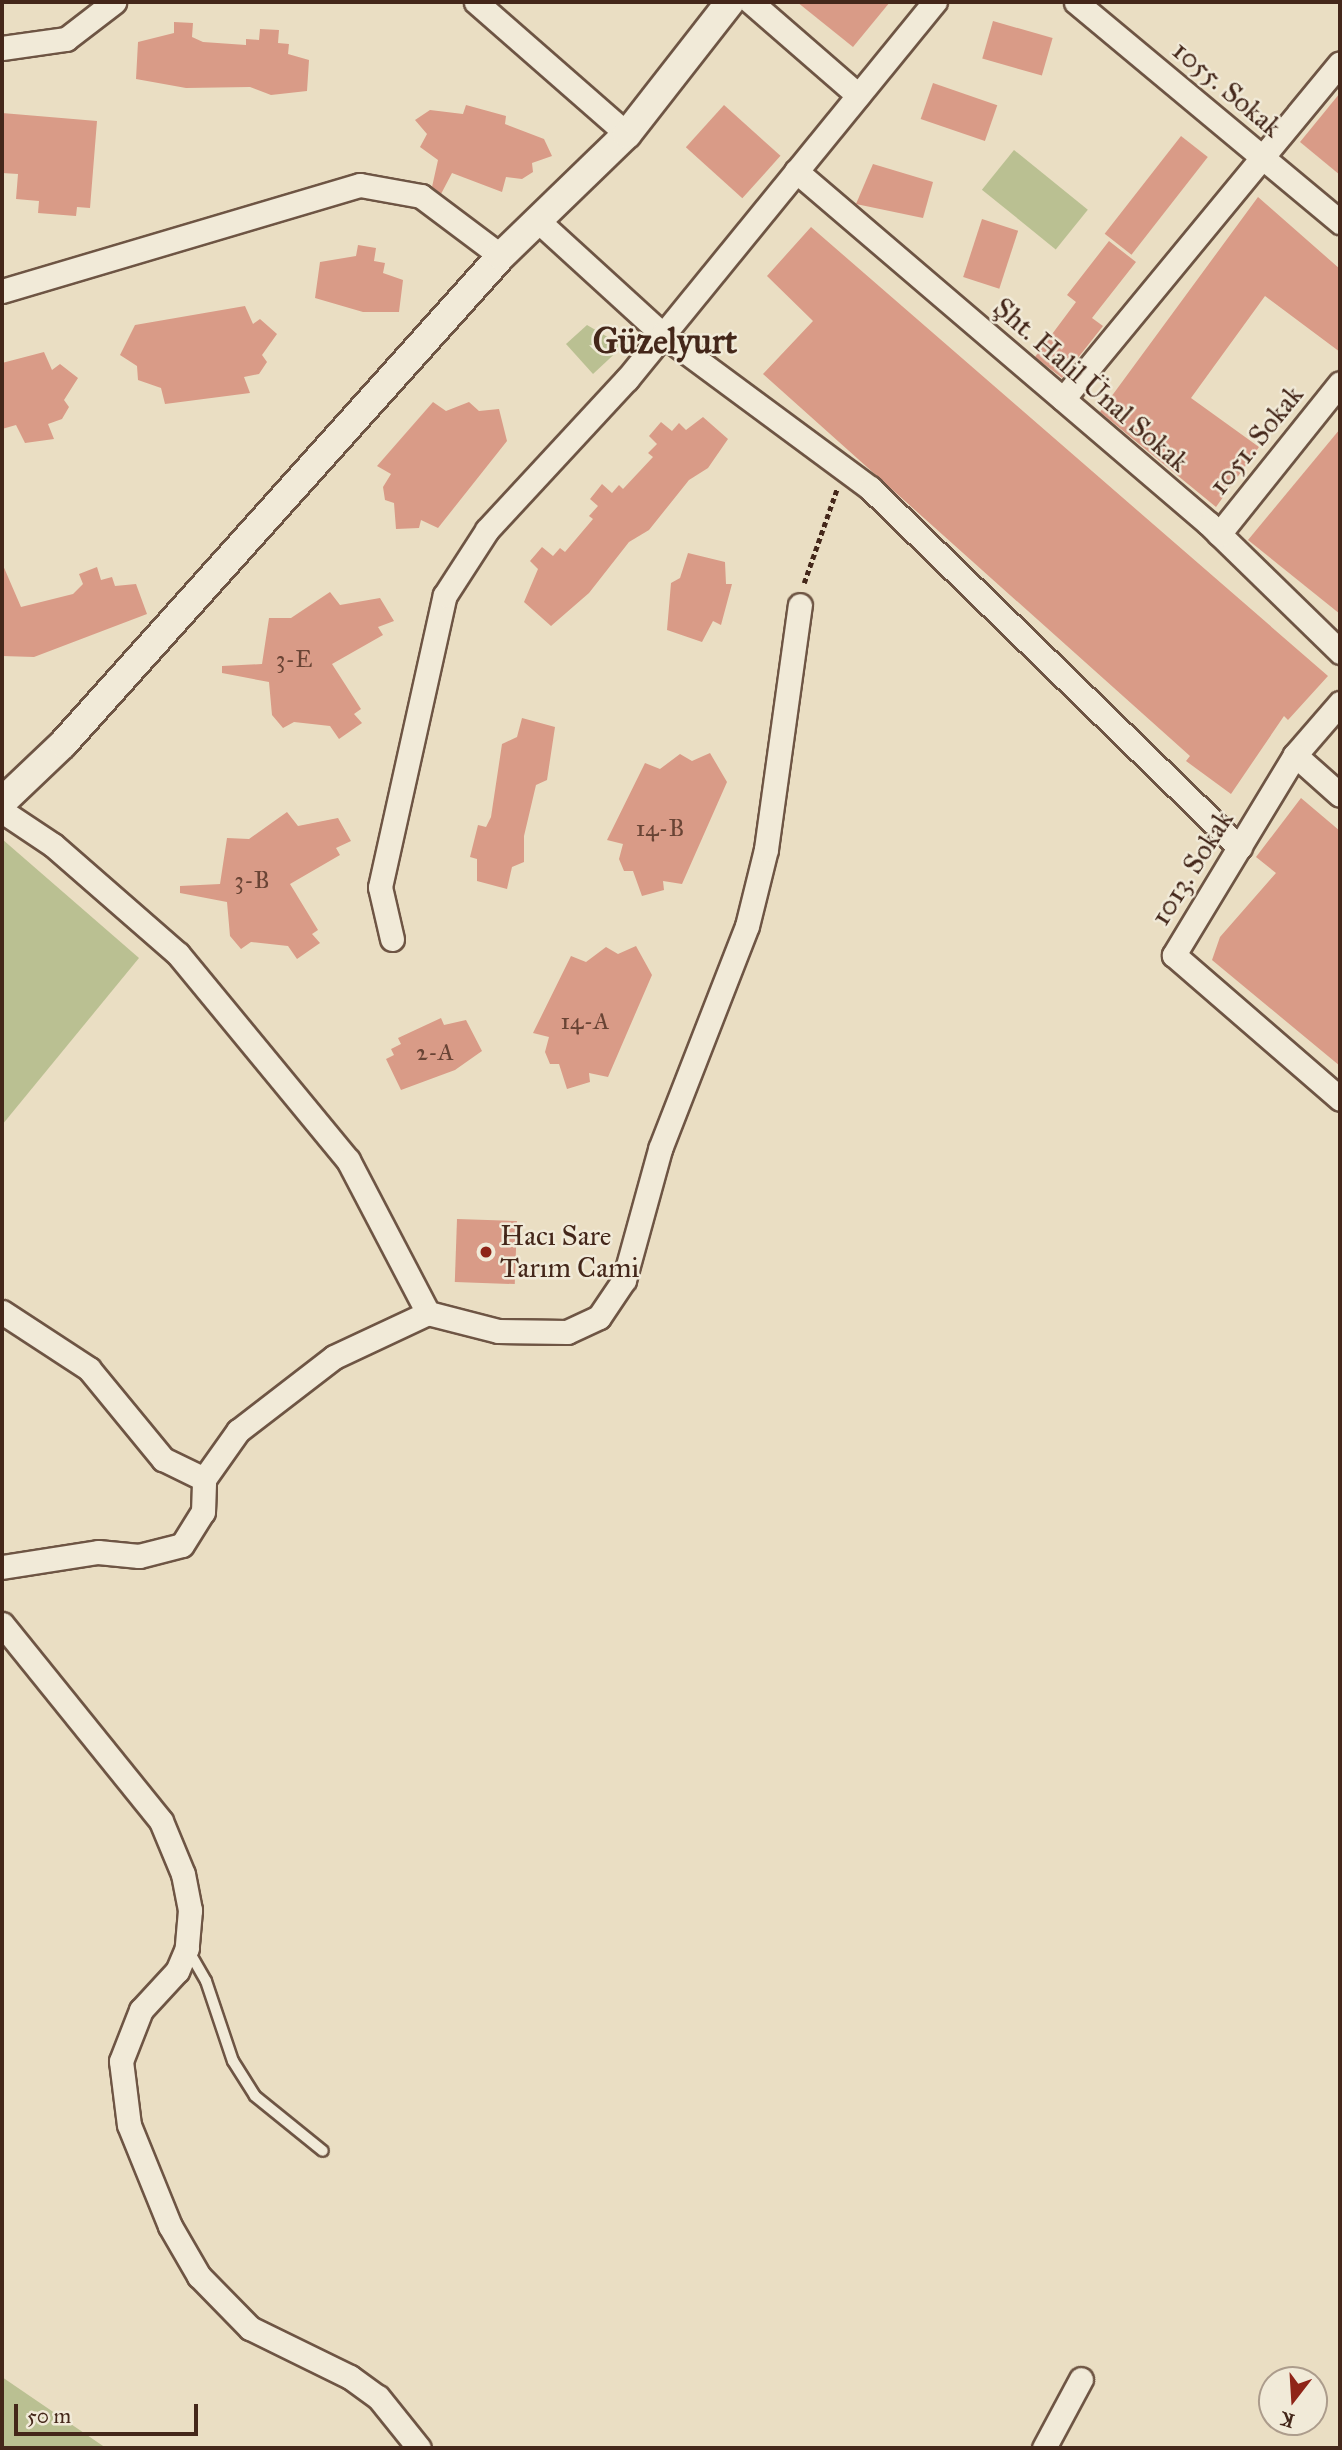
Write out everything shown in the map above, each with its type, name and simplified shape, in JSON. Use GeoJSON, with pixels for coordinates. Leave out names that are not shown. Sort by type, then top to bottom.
{"type":"FeatureCollection","features":[{"type":"Feature","properties":{"kind":"street"},"geometry":{"type":"LineString","coordinates":[[2,48],[66,39],[114,2]]}},
{"type":"Feature","properties":{"kind":"street"},"geometry":{"type":"LineString","coordinates":[[476,2],[627,134]]}},
{"type":"Feature","properties":{"kind":"street"},"geometry":{"type":"LineString","coordinates":[[2,802],[63,744],[501,256],[536,219],[627,134],[730,2]]}},
{"type":"Feature","properties":{"kind":"street"},"geometry":{"type":"LineString","coordinates":[[751,2],[858,95]]}},
{"type":"Feature","properties":{"kind":"street"},"geometry":{"type":"LineString","coordinates":[[392,939],[380,887],[445,595],[487,530],[662,334],[934,2]]}},
{"type":"Feature","properties":{"kind":"street","name":"1055. Sokak"},"geometry":{"type":"LineString","coordinates":[[1076,2],[1340,222]]}},
{"type":"Feature","properties":{"kind":"street"},"geometry":{"type":"LineString","coordinates":[[1063,400],[1340,63]]}},
{"type":"Feature","properties":{"kind":"street","name":"Şht. Halil Ünal Sokak"},"geometry":{"type":"LineString","coordinates":[[796,171],[1219,534],[1340,652]]}},
{"type":"Feature","properties":{"kind":"street"},"geometry":{"type":"LineString","coordinates":[[2,291],[326,190],[360,185],[421,196],[501,256]]}},
{"type":"Feature","properties":{"kind":"street"},"geometry":{"type":"LineString","coordinates":[[536,219],[662,334],[844,469],[1044,651],[1240,848]]}},
{"type":"Feature","properties":{"kind":"street","name":"1051. Sokak"},"geometry":{"type":"LineString","coordinates":[[1219,534],[1340,383]]}},
{"type":"Feature","properties":{"kind":"street"},"geometry":{"type":"LineString","coordinates":[[2,1567],[98,1552],[139,1556],[182,1545],[203,1512],[204,1479],[215,1458],[274,1398],[334,1357],[428,1313],[498,1331],[567,1332],[598,1317],[624,1280],[660,1149],[747,926],[766,849],[800,605]]}},
{"type":"Feature","properties":{"kind":"street","name":"1013. Sokak"},"geometry":{"type":"LineString","coordinates":[[1340,703],[1295,755],[1174,955],[1340,1099]]}},
{"type":"Feature","properties":{"kind":"street"},"geometry":{"type":"LineString","coordinates":[[1295,755],[1340,794]]}},
{"type":"Feature","properties":{"kind":"street"},"geometry":{"type":"LineString","coordinates":[[2,811],[53,845],[178,954],[348,1160],[428,1313]]}},
{"type":"Feature","properties":{"kind":"street"},"geometry":{"type":"LineString","coordinates":[[2,1312],[89,1369],[163,1459],[204,1479]]}},
{"type":"Feature","properties":{"kind":"street"},"geometry":{"type":"LineString","coordinates":[[2,1624],[161,1821],[183,1874],[190,1910],[187,1948],[177,1971],[141,2010],[121,2061],[129,2125],[170,2225],[199,2276],[250,2328],[350,2377],[378,2397],[419,2448]]}},
{"type":"Feature","properties":{"kind":"street"},"geometry":{"type":"LineString","coordinates":[[1044,2448],[1081,2379]]}},
{"type":"Feature","properties":{"kind":"lane"},"geometry":{"type":"LineString","coordinates":[[187,1948],[206,1981],[233,2061],[256,2096],[323,2151]]}},
{"type":"Feature","properties":{"kind":"path"},"geometry":{"type":"LineString","coordinates":[[800,605],[844,469]]}},
{"type":"Feature","properties":{"kind":"green space"},"geometry":{"type":"Polygon","coordinates":[[[1014,150],[1088,210],[1056,249],[982,190],[1014,150]]]}},
{"type":"Feature","properties":{"kind":"green space"},"geometry":{"type":"Polygon","coordinates":[[[587,325],[623,346],[593,374],[566,344],[587,325]]]}},
{"type":"Feature","properties":{"kind":"green space"},"geometry":{"type":"Polygon","coordinates":[[[2,839],[139,958],[2,1125],[2,839]]]}},
{"type":"Feature","properties":{"kind":"green space"},"geometry":{"type":"Polygon","coordinates":[[[2,2377],[106,2448],[2,2448],[2,2377]]]}},
{"type":"Feature","properties":{"kind":"building"},"geometry":{"type":"Polygon","coordinates":[[[797,2],[890,2],[853,47],[797,2]]]}},
{"type":"Feature","properties":{"kind":"building"},"geometry":{"type":"Polygon","coordinates":[[[993,21],[1053,38],[1042,76],[982,58],[993,21]]]}},
{"type":"Feature","properties":{"kind":"building"},"geometry":{"type":"Polygon","coordinates":[[[174,22],[193,23],[192,37],[203,42],[246,45],[246,39],[259,40],[260,29],[279,30],[278,43],[289,44],[288,54],[309,60],[307,91],[271,95],[250,87],[186,88],[136,79],[138,42],[174,33],[174,22]]]}},
{"type":"Feature","properties":{"kind":"building"},"geometry":{"type":"Polygon","coordinates":[[[933,83],[997,105],[985,141],[921,119],[933,83]]]}},
{"type":"Feature","properties":{"kind":"building"},"geometry":{"type":"Polygon","coordinates":[[[1340,93],[1340,175],[1300,142],[1340,93]]]}},
{"type":"Feature","properties":{"kind":"building"},"geometry":{"type":"Polygon","coordinates":[[[466,105],[506,116],[505,124],[544,139],[552,156],[532,163],[533,172],[522,179],[506,177],[502,192],[452,173],[441,194],[432,187],[438,160],[420,147],[427,134],[415,120],[430,110],[463,114],[466,105]]]}},
{"type":"Feature","properties":{"kind":"building"},"geometry":{"type":"Polygon","coordinates":[[[724,105],[780,156],[742,198],[686,147],[724,105]]]}},
{"type":"Feature","properties":{"kind":"building"},"geometry":{"type":"Polygon","coordinates":[[[2,113],[97,121],[90,208],[77,207],[76,216],[38,213],[39,201],[16,199],[18,174],[2,173],[2,113]]]}},
{"type":"Feature","properties":{"kind":"building"},"geometry":{"type":"Polygon","coordinates":[[[1181,136],[1208,157],[1131,255],[1105,234],[1181,136]]]}},
{"type":"Feature","properties":{"kind":"building"},"geometry":{"type":"Polygon","coordinates":[[[873,164],[933,182],[923,218],[856,204],[873,164]]]}},
{"type":"Feature","properties":{"kind":"building"},"geometry":{"type":"Polygon","coordinates":[[[1258,197],[1340,269],[1340,352],[1265,296],[1191,398],[1259,447],[1216,507],[1100,412],[1258,197]]]}},
{"type":"Feature","properties":{"kind":"building"},"geometry":{"type":"Polygon","coordinates":[[[982,219],[1018,231],[999,289],[963,277],[982,219]]]}},
{"type":"Feature","properties":{"kind":"building"},"geometry":{"type":"Polygon","coordinates":[[[811,227],[1328,676],[1288,720],[1284,716],[1231,794],[1186,761],[1190,756],[763,374],[813,321],[767,276],[811,227]]]}},
{"type":"Feature","properties":{"kind":"building"},"geometry":{"type":"Polygon","coordinates":[[[1109,241],[1136,262],[1092,318],[1103,326],[1062,378],[1035,357],[1076,302],[1067,295],[1109,241]]]}},
{"type":"Feature","properties":{"kind":"building"},"geometry":{"type":"Polygon","coordinates":[[[358,245],[376,248],[374,261],[385,263],[383,273],[403,280],[399,312],[363,312],[315,298],[320,262],[356,256],[358,245]]]}},
{"type":"Feature","properties":{"kind":"building"},"geometry":{"type":"Polygon","coordinates":[[[245,306],[253,324],[260,319],[277,334],[262,355],[267,362],[259,374],[244,377],[250,393],[165,404],[161,388],[138,380],[137,366],[120,355],[135,325],[245,306]]]}},
{"type":"Feature","properties":{"kind":"building"},"geometry":{"type":"Polygon","coordinates":[[[44,352],[52,370],[60,364],[78,378],[64,400],[69,407],[62,419],[48,424],[54,439],[25,443],[16,425],[2,429],[2,363],[44,352]]]}},
{"type":"Feature","properties":{"kind":"building"},"geometry":{"type":"Polygon","coordinates":[[[433,402],[446,411],[469,402],[479,411],[499,409],[507,441],[438,528],[421,520],[419,528],[396,529],[394,503],[385,500],[383,487],[391,474],[377,466],[433,402]]]}},
{"type":"Feature","properties":{"kind":"building"},"geometry":{"type":"Polygon","coordinates":[[[703,417],[728,439],[708,468],[689,480],[649,530],[629,542],[589,593],[551,626],[524,602],[538,569],[530,561],[542,547],[553,556],[560,548],[565,552],[593,519],[589,516],[598,506],[590,499],[602,484],[612,493],[619,485],[623,489],[653,457],[648,453],[657,444],[649,436],[661,422],[672,431],[679,423],[686,430],[703,417]]]}},
{"type":"Feature","properties":{"kind":"building"},"geometry":{"type":"Polygon","coordinates":[[[1340,429],[1340,614],[1248,540],[1340,429]]]}},
{"type":"Feature","properties":{"kind":"building"},"geometry":{"type":"Polygon","coordinates":[[[688,553],[725,562],[726,584],[732,584],[721,625],[713,621],[702,642],[667,630],[671,583],[680,578],[688,553]]]}},
{"type":"Feature","properties":{"kind":"building"},"geometry":{"type":"Polygon","coordinates":[[[2,563],[21,607],[73,594],[83,584],[79,574],[97,567],[101,580],[112,577],[115,586],[136,584],[147,614],[34,657],[2,656],[2,563]]]}},
{"type":"Feature","properties":{"kind":"building"},"geometry":{"type":"Polygon","coordinates":[[[330,592],[340,605],[380,598],[394,621],[378,627],[383,635],[332,664],[361,709],[354,714],[362,723],[339,739],[330,726],[294,722],[283,728],[272,715],[269,682],[222,673],[222,666],[262,664],[269,618],[291,618],[330,592]]]}},
{"type":"Feature","properties":{"kind":"building"},"geometry":{"type":"Polygon","coordinates":[[[522,718],[555,727],[547,780],[536,785],[524,836],[524,862],[512,867],[507,889],[477,881],[477,859],[470,857],[478,825],[486,827],[491,817],[502,744],[517,737],[522,718]]]}},
{"type":"Feature","properties":{"kind":"building"},"geometry":{"type":"Polygon","coordinates":[[[710,753],[727,782],[682,884],[663,881],[664,890],[642,896],[633,871],[624,871],[619,859],[623,844],[607,840],[645,763],[660,769],[680,754],[692,761],[710,753]]]}},
{"type":"Feature","properties":{"kind":"building"},"geometry":{"type":"Polygon","coordinates":[[[1301,798],[1340,831],[1340,1066],[1212,960],[1220,937],[1276,873],[1256,857],[1301,798]]]}},
{"type":"Feature","properties":{"kind":"building"},"geometry":{"type":"Polygon","coordinates":[[[287,812],[298,826],[338,818],[351,841],[336,848],[340,855],[290,884],[318,930],[312,934],[320,943],[297,959],[288,946],[251,942],[241,949],[230,936],[227,902],[180,893],[180,886],[220,884],[227,838],[249,839],[287,812]]]}},
{"type":"Feature","properties":{"kind":"building"},"geometry":{"type":"Polygon","coordinates":[[[636,946],[652,975],[608,1077],[589,1073],[590,1082],[567,1089],[559,1064],[550,1064],[545,1052],[549,1037],[533,1033],[571,956],[586,962],[606,947],[618,954],[636,946]]]}},
{"type":"Feature","properties":{"kind":"building"},"geometry":{"type":"Polygon","coordinates":[[[441,1018],[444,1025],[466,1020],[482,1051],[455,1070],[401,1090],[386,1059],[394,1055],[391,1049],[401,1044],[398,1038],[441,1018]]]}},
{"type":"Feature","properties":{"kind":"building","name":"Hacı Sare Tarım Cami"},"geometry":{"type":"Polygon","coordinates":[[[457,1219],[517,1221],[515,1284],[455,1282],[457,1219]]]}},
{"type":"Feature","properties":{"kind":"place","name":"Hacı Sare Tarım Cami"},"geometry":{"type":"Point","coordinates":[486,1252]}},
{"type":"Feature","properties":{"kind":"district","name":"Güzelyurt"},"geometry":{"type":"Point","coordinates":[665,342]}}]}
